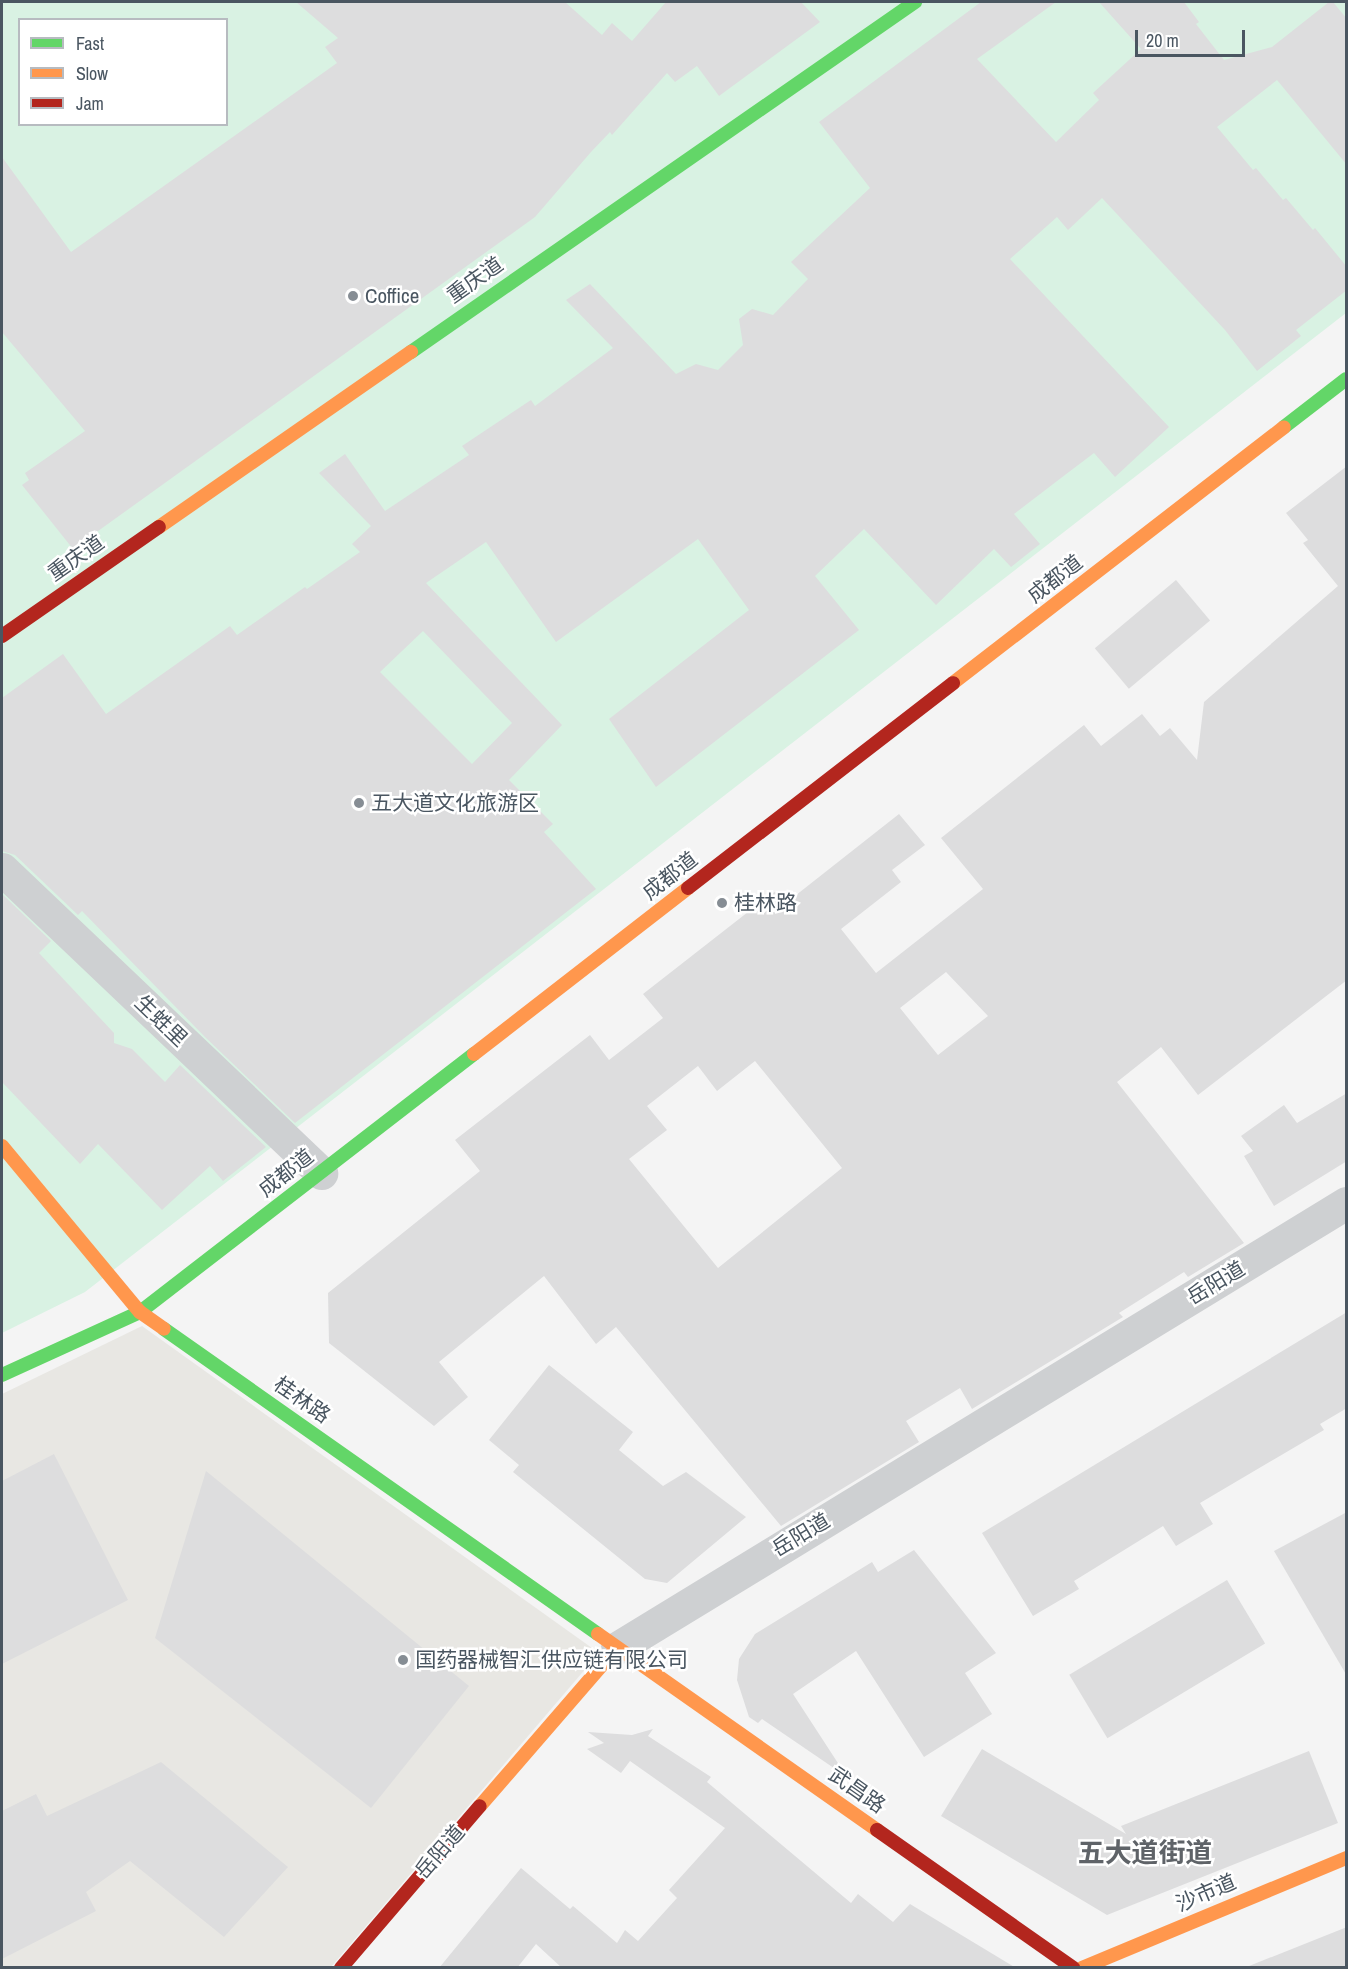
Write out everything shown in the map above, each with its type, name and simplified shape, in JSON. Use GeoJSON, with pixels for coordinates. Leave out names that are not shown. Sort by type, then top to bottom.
{"type":"FeatureCollection","features":[{"type":"Feature","properties":{"kind":"street","name":"重庆道"},"geometry":{"type":"LineString","coordinates":[[2,636],[915,2]]}},
{"type":"Feature","properties":{"kind":"street","name":"成都道"},"geometry":{"type":"LineString","coordinates":[[2,1376],[140,1312],[1347,379]]}},
{"type":"Feature","properties":{"kind":"street","name":"生﨡里"},"geometry":{"type":"LineString","coordinates":[[2,869],[321,1173]]}},
{"type":"Feature","properties":{"kind":"street","name":"桂林路"},"geometry":{"type":"LineString","coordinates":[[2,1146],[140,1312],[617,1648]]}},
{"type":"Feature","properties":{"kind":"street","name":"岳阳道"},"geometry":{"type":"LineString","coordinates":[[341,1968],[617,1648],[1347,1203]]}},
{"type":"Feature","properties":{"kind":"street","name":"武昌路"},"geometry":{"type":"LineString","coordinates":[[617,1648],[1073,1968]]}},
{"type":"Feature","properties":{"kind":"street","name":"沙市道"},"geometry":{"type":"LineString","coordinates":[[1082,1968],[1347,1858]]}},
{"type":"Feature","properties":{"kind":"shaded area"},"geometry":{"type":"Polygon","coordinates":[[[142,1326],[599,1653],[331,1967],[2,1968],[2,1394],[142,1326]]]}},
{"type":"Feature","properties":{"kind":"green space","name":"五大道文化旅游区"},"geometry":{"type":"Polygon","coordinates":[[[2,2],[1346,2],[1346,313],[85,1292],[2,1333],[2,2]]]}},
{"type":"Feature","properties":{"kind":"building"},"geometry":{"type":"Polygon","coordinates":[[[296,2],[565,2],[602,35],[612,23],[632,41],[666,2],[801,2],[820,22],[719,96],[697,66],[675,82],[667,73],[612,135],[610,132],[591,152],[535,217],[73,549],[22,485],[29,480],[25,473],[85,431],[2,332],[2,157],[71,252],[337,63],[325,47],[338,38],[296,2]]]}},
{"type":"Feature","properties":{"kind":"building"},"geometry":{"type":"Polygon","coordinates":[[[981,2],[1056,2],[977,59],[1056,142],[1099,100],[1093,93],[1141,49],[1099,2],[1184,2],[1199,22],[1196,24],[1224,60],[1272,47],[1329,2],[1333,2],[1347,19],[1347,165],[1277,80],[1217,127],[1253,170],[1256,168],[1283,200],[1286,198],[1313,230],[1315,228],[1347,267],[1347,290],[1296,330],[1301,336],[1257,371],[1225,330],[1102,198],[1068,230],[1057,217],[1010,259],[1169,427],[1115,477],[1094,453],[1061,478],[1014,514],[1040,544],[1011,567],[994,549],[936,605],[864,529],[815,576],[859,630],[656,787],[609,719],[749,610],[698,539],[556,642],[486,542],[426,583],[562,725],[509,780],[553,824],[544,832],[596,889],[295,1123],[205,1037],[82,911],[78,915],[15,855],[2,851],[2,698],[63,654],[106,714],[230,626],[237,635],[360,552],[352,544],[371,526],[319,473],[345,454],[385,511],[469,455],[462,446],[531,400],[535,406],[613,348],[566,300],[590,284],[676,374],[696,364],[718,370],[743,345],[739,319],[752,309],[773,315],[808,279],[791,262],[870,188],[819,122],[981,2]],[[423,631],[380,672],[472,764],[512,723],[423,631]]]}},
{"type":"Feature","properties":{"kind":"building"},"geometry":{"type":"Polygon","coordinates":[[[1347,466],[1347,980],[1198,1095],[1161,1047],[1117,1082],[1244,1243],[1188,1277],[1184,1272],[1119,1313],[1123,1317],[972,1409],[960,1388],[906,1421],[919,1442],[781,1526],[616,1327],[596,1344],[544,1276],[439,1362],[468,1397],[434,1426],[329,1343],[328,1293],[480,1171],[455,1140],[590,1035],[609,1060],[663,1018],[643,994],[776,891],[786,903],[899,814],[925,845],[892,870],[901,882],[841,929],[876,973],[983,889],[941,838],[1084,725],[1101,746],[1142,714],[1160,736],[1170,728],[1197,760],[1204,702],[1338,586],[1303,543],[1308,540],[1286,513],[1347,466]],[[946,972],[900,1008],[938,1055],[988,1016],[946,972]],[[755,1061],[717,1091],[698,1066],[647,1106],[667,1130],[629,1159],[718,1268],[842,1168],[755,1061]]]}},
{"type":"Feature","properties":{"kind":"building"},"geometry":{"type":"Polygon","coordinates":[[[1176,580],[1210,621],[1129,689],[1095,648],[1176,580]]]}},
{"type":"Feature","properties":{"kind":"building"},"geometry":{"type":"Polygon","coordinates":[[[2,894],[51,941],[39,953],[114,1033],[114,1043],[132,1049],[165,1082],[180,1065],[266,1147],[223,1181],[210,1166],[162,1210],[98,1144],[80,1164],[2,1082],[2,894]]]}},
{"type":"Feature","properties":{"kind":"building"},"geometry":{"type":"Polygon","coordinates":[[[1347,1093],[1347,1161],[1274,1206],[1244,1156],[1253,1151],[1241,1136],[1284,1105],[1297,1123],[1347,1093]]]}},
{"type":"Feature","properties":{"kind":"building"},"geometry":{"type":"Polygon","coordinates":[[[1347,1312],[1347,1408],[1320,1424],[1324,1430],[1200,1503],[1213,1524],[1176,1546],[1163,1526],[1074,1581],[1079,1589],[1033,1616],[982,1533],[1347,1312]]]}},
{"type":"Feature","properties":{"kind":"building"},"geometry":{"type":"Polygon","coordinates":[[[549,1365],[633,1432],[619,1450],[663,1486],[686,1472],[746,1517],[667,1583],[645,1579],[513,1472],[519,1465],[489,1440],[549,1365]]]}},
{"type":"Feature","properties":{"kind":"building"},"geometry":{"type":"Polygon","coordinates":[[[54,1454],[128,1600],[2,1664],[2,1481],[54,1454]]]}},
{"type":"Feature","properties":{"kind":"building"},"geometry":{"type":"Polygon","coordinates":[[[206,1471],[469,1686],[371,1808],[155,1638],[206,1471]]]}},
{"type":"Feature","properties":{"kind":"building"},"geometry":{"type":"Polygon","coordinates":[[[1347,1512],[1347,1676],[1274,1551],[1347,1512]]]}},
{"type":"Feature","properties":{"kind":"building"},"geometry":{"type":"Polygon","coordinates":[[[914,1550],[996,1653],[965,1673],[992,1714],[924,1757],[856,1651],[793,1694],[847,1777],[762,1719],[758,1723],[749,1717],[737,1680],[739,1659],[755,1634],[872,1562],[878,1572],[914,1550]]]}},
{"type":"Feature","properties":{"kind":"building"},"geometry":{"type":"Polygon","coordinates":[[[1227,1580],[1265,1643],[1107,1738],[1069,1675],[1227,1580]]]}},
{"type":"Feature","properties":{"kind":"building"},"geometry":{"type":"Polygon","coordinates":[[[653,1729],[648,1736],[711,1777],[707,1782],[851,1903],[858,1894],[893,1922],[910,1904],[1016,1968],[562,1968],[536,1944],[517,1968],[439,1968],[521,1868],[570,1909],[573,1906],[617,1943],[625,1930],[638,1941],[677,1898],[669,1890],[725,1828],[630,1761],[621,1773],[587,1749],[604,1743],[588,1732],[632,1735],[653,1729]]]}},
{"type":"Feature","properties":{"kind":"building"},"geometry":{"type":"Polygon","coordinates":[[[982,1749],[1126,1834],[1121,1826],[1309,1751],[1338,1823],[1107,1915],[941,1816],[982,1749]]]}},
{"type":"Feature","properties":{"kind":"building"},"geometry":{"type":"Polygon","coordinates":[[[161,1762],[288,1867],[224,1937],[130,1861],[86,1892],[96,1911],[2,1959],[2,1811],[36,1794],[47,1816],[161,1762]]]}},
{"type":"Feature","properties":{"kind":"building"},"geometry":{"type":"Polygon","coordinates":[[[1347,1927],[1347,1968],[1250,1968],[1249,1966],[1347,1927]]]}},
{"type":"Feature","properties":{"kind":"traffic: fast"},"geometry":{"type":"LineString","coordinates":[[411,352],[915,2]]}},
{"type":"Feature","properties":{"kind":"traffic: fast"},"geometry":{"type":"LineString","coordinates":[[1284,427],[1346,379]]}},
{"type":"Feature","properties":{"kind":"traffic: fast"},"geometry":{"type":"LineString","coordinates":[[2,1375],[140,1312],[474,1054]]}},
{"type":"Feature","properties":{"kind":"traffic: fast"},"geometry":{"type":"LineString","coordinates":[[164,1329],[598,1634]]}},
{"type":"Feature","properties":{"kind":"traffic: slow"},"geometry":{"type":"LineString","coordinates":[[159,527],[411,352]]}},
{"type":"Feature","properties":{"kind":"traffic: slow"},"geometry":{"type":"LineString","coordinates":[[953,683],[1284,427]]}},
{"type":"Feature","properties":{"kind":"traffic: slow"},"geometry":{"type":"LineString","coordinates":[[474,1054],[688,888]]}},
{"type":"Feature","properties":{"kind":"traffic: slow"},"geometry":{"type":"LineString","coordinates":[[2,1146],[140,1312],[164,1329]]}},
{"type":"Feature","properties":{"kind":"traffic: slow"},"geometry":{"type":"LineString","coordinates":[[598,1634],[877,1830]]}},
{"type":"Feature","properties":{"kind":"traffic: slow"},"geometry":{"type":"LineString","coordinates":[[480,1806],[617,1648]]}},
{"type":"Feature","properties":{"kind":"traffic: slow"},"geometry":{"type":"LineString","coordinates":[[1082,1968],[1346,1858]]}},
{"type":"Feature","properties":{"kind":"traffic: jam"},"geometry":{"type":"LineString","coordinates":[[2,636],[159,527]]}},
{"type":"Feature","properties":{"kind":"traffic: jam"},"geometry":{"type":"LineString","coordinates":[[688,888],[953,683]]}},
{"type":"Feature","properties":{"kind":"traffic: jam"},"geometry":{"type":"LineString","coordinates":[[341,1968],[480,1806]]}},
{"type":"Feature","properties":{"kind":"traffic: jam"},"geometry":{"type":"LineString","coordinates":[[877,1830],[1073,1968]]}},
{"type":"Feature","properties":{"kind":"place","name":"Coffice"},"geometry":{"type":"Point","coordinates":[353,296]}},
{"type":"Feature","properties":{"kind":"place","name":"五大道文化旅游区"},"geometry":{"type":"Point","coordinates":[359,803]}},
{"type":"Feature","properties":{"kind":"place","name":"桂林路"},"geometry":{"type":"Point","coordinates":[722,903]}},
{"type":"Feature","properties":{"kind":"place","name":"国药器械智汇供应链有限公司"},"geometry":{"type":"Point","coordinates":[403,1660]}},
{"type":"Feature","properties":{"kind":"district","name":"五大道街道"},"geometry":{"type":"Point","coordinates":[1145,1853]}}]}
